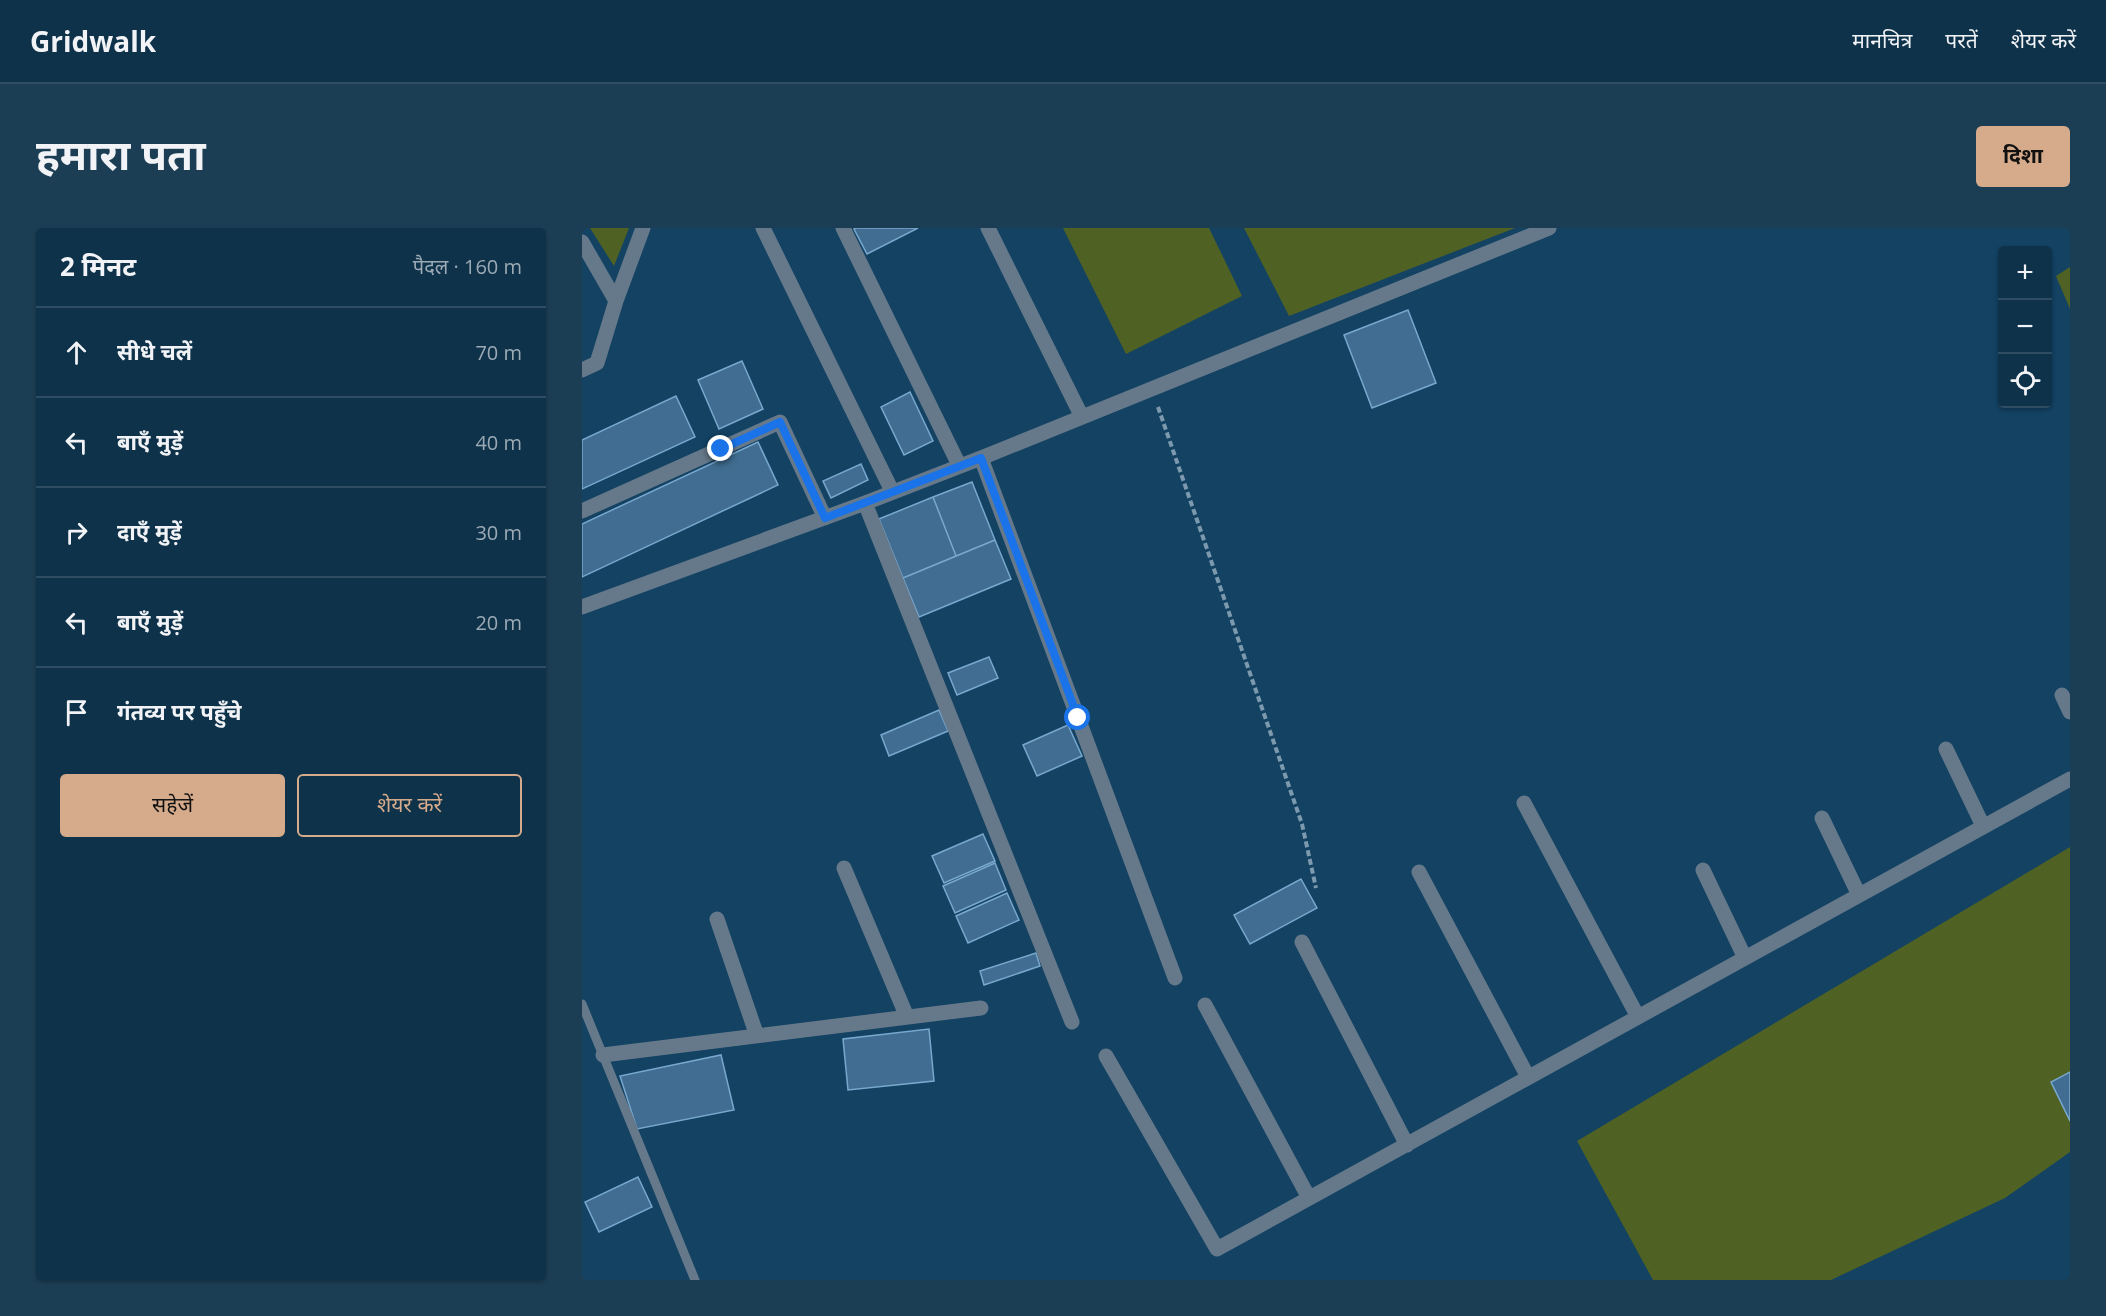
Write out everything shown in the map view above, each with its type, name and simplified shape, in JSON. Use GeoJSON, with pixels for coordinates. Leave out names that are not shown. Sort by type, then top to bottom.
{"type":"FeatureCollection","features":[{"type":"Feature","properties":{"kind":"street"},"geometry":{"type":"LineString","coordinates":[[582,370],[597,363],[616,301],[643,228]]}},
{"type":"Feature","properties":{"kind":"street"},"geometry":{"type":"LineString","coordinates":[[763,228],[892,491]]}},
{"type":"Feature","properties":{"kind":"street"},"geometry":{"type":"LineString","coordinates":[[843,228],[959,465]]}},
{"type":"Feature","properties":{"kind":"street"},"geometry":{"type":"LineString","coordinates":[[988,228],[1082,417]]}},
{"type":"Feature","properties":{"kind":"street"},"geometry":{"type":"LineString","coordinates":[[582,607],[981,458],[1548,228]]}},
{"type":"Feature","properties":{"kind":"street"},"geometry":{"type":"LineString","coordinates":[[582,242],[616,301]]}},
{"type":"Feature","properties":{"kind":"street"},"geometry":{"type":"LineString","coordinates":[[582,511],[780,422],[825,518]]}},
{"type":"Feature","properties":{"kind":"street"},"geometry":{"type":"LineString","coordinates":[[981,458],[1175,978]]}},
{"type":"Feature","properties":{"kind":"street"},"geometry":{"type":"LineString","coordinates":[[865,503],[1072,1022]]}},
{"type":"Feature","properties":{"kind":"street"},"geometry":{"type":"LineString","coordinates":[[2062,695],[2070,712]]}},
{"type":"Feature","properties":{"kind":"street"},"geometry":{"type":"LineString","coordinates":[[1946,749],[1983,826]]}},
{"type":"Feature","properties":{"kind":"street"},"geometry":{"type":"LineString","coordinates":[[1106,1056],[1217,1249],[2070,778]]}},
{"type":"Feature","properties":{"kind":"street"},"geometry":{"type":"LineString","coordinates":[[1524,803],[1638,1017]]}},
{"type":"Feature","properties":{"kind":"street"},"geometry":{"type":"LineString","coordinates":[[1822,818],[1859,895]]}},
{"type":"Feature","properties":{"kind":"street"},"geometry":{"type":"LineString","coordinates":[[844,868],[907,1017]]}},
{"type":"Feature","properties":{"kind":"street"},"geometry":{"type":"LineString","coordinates":[[1703,870],[1745,958]]}},
{"type":"Feature","properties":{"kind":"street"},"geometry":{"type":"LineString","coordinates":[[1419,872],[1528,1077]]}},
{"type":"Feature","properties":{"kind":"street"},"geometry":{"type":"LineString","coordinates":[[717,919],[757,1036]]}},
{"type":"Feature","properties":{"kind":"street"},"geometry":{"type":"LineString","coordinates":[[1302,942],[1407,1145]]}},
{"type":"Feature","properties":{"kind":"street"},"geometry":{"type":"LineString","coordinates":[[1205,1005],[1309,1198]]}},
{"type":"Feature","properties":{"kind":"street"},"geometry":{"type":"LineString","coordinates":[[603,1055],[981,1008]]}},
{"type":"Feature","properties":{"kind":"lane"},"geometry":{"type":"LineString","coordinates":[[582,1004],[695,1280]]}},
{"type":"Feature","properties":{"kind":"path"},"geometry":{"type":"LineString","coordinates":[[1150,389],[1184,480],[1302,824],[1316,888]]}},
{"type":"Feature","properties":{"kind":"green space"},"geometry":{"type":"Polygon","coordinates":[[[590,228],[629,228],[614,266],[590,228]]]}},
{"type":"Feature","properties":{"kind":"green space"},"geometry":{"type":"Polygon","coordinates":[[[1063,228],[1209,228],[1242,296],[1126,354],[1063,228]]]}},
{"type":"Feature","properties":{"kind":"green space"},"geometry":{"type":"Polygon","coordinates":[[[1244,228],[1515,228],[1289,316],[1244,228]]]}},
{"type":"Feature","properties":{"kind":"green space"},"geometry":{"type":"Polygon","coordinates":[[[2070,267],[2070,309],[2056,276],[2070,267]]]}},
{"type":"Feature","properties":{"kind":"green space"},"geometry":{"type":"Polygon","coordinates":[[[2070,847],[2070,1152],[2005,1198],[1831,1280],[1653,1280],[1577,1141],[2070,847]]]}},
{"type":"Feature","properties":{"kind":"building"},"geometry":{"type":"Polygon","coordinates":[[[918,228],[867,254],[854,229],[918,228]]]}},
{"type":"Feature","properties":{"kind":"building"},"geometry":{"type":"Polygon","coordinates":[[[1408,310],[1436,383],[1372,408],[1344,335],[1408,310]]]}},
{"type":"Feature","properties":{"kind":"building"},"geometry":{"type":"Polygon","coordinates":[[[742,361],[763,409],[719,429],[698,380],[742,361]]]}},
{"type":"Feature","properties":{"kind":"building"},"geometry":{"type":"Polygon","coordinates":[[[910,392],[933,441],[904,455],[881,407],[910,392]]]}},
{"type":"Feature","properties":{"kind":"building"},"geometry":{"type":"Polygon","coordinates":[[[676,396],[695,437],[582,489],[582,440],[676,396]]]}},
{"type":"Feature","properties":{"kind":"building"},"geometry":{"type":"Polygon","coordinates":[[[758,442],[778,485],[582,577],[582,524],[758,442]]]}},
{"type":"Feature","properties":{"kind":"building"},"geometry":{"type":"Polygon","coordinates":[[[861,464],[868,480],[831,498],[823,481],[861,464]]]}},
{"type":"Feature","properties":{"kind":"building"},"geometry":{"type":"Polygon","coordinates":[[[972,482],[995,540],[956,556],[933,497],[972,482]]]}},
{"type":"Feature","properties":{"kind":"building"},"geometry":{"type":"Polygon","coordinates":[[[933,497],[956,556],[903,578],[879,519],[933,497]]]}},
{"type":"Feature","properties":{"kind":"building"},"geometry":{"type":"Polygon","coordinates":[[[995,540],[1011,579],[919,617],[903,578],[995,540]]]}},
{"type":"Feature","properties":{"kind":"building"},"geometry":{"type":"Polygon","coordinates":[[[989,657],[998,678],[957,695],[948,673],[989,657]]]}},
{"type":"Feature","properties":{"kind":"building"},"geometry":{"type":"Polygon","coordinates":[[[939,710],[948,731],[889,756],[881,735],[939,710]]]}},
{"type":"Feature","properties":{"kind":"building"},"geometry":{"type":"Polygon","coordinates":[[[1068,725],[1082,756],[1037,776],[1023,745],[1068,725]]]}},
{"type":"Feature","properties":{"kind":"building"},"geometry":{"type":"Polygon","coordinates":[[[983,834],[995,861],[944,883],[932,856],[983,834]]]}},
{"type":"Feature","properties":{"kind":"building"},"geometry":{"type":"Polygon","coordinates":[[[995,863],[1006,890],[955,913],[943,886],[995,863]]]}},
{"type":"Feature","properties":{"kind":"building"},"geometry":{"type":"Polygon","coordinates":[[[1301,879],[1317,908],[1250,944],[1234,915],[1301,879]]]}},
{"type":"Feature","properties":{"kind":"building"},"geometry":{"type":"Polygon","coordinates":[[[1007,893],[1019,920],[968,943],[956,916],[1007,893]]]}},
{"type":"Feature","properties":{"kind":"building"},"geometry":{"type":"Polygon","coordinates":[[[1036,953],[1040,966],[984,985],[980,971],[1036,953]]]}},
{"type":"Feature","properties":{"kind":"building"},"geometry":{"type":"Polygon","coordinates":[[[929,1029],[934,1081],[848,1090],[843,1039],[929,1029]]]}},
{"type":"Feature","properties":{"kind":"building"},"geometry":{"type":"Polygon","coordinates":[[[721,1055],[734,1110],[637,1129],[620,1076],[721,1055]]]}},
{"type":"Feature","properties":{"kind":"building"},"geometry":{"type":"Polygon","coordinates":[[[2070,1072],[2070,1121],[2051,1082],[2070,1072]]]}},
{"type":"Feature","properties":{"kind":"building"},"geometry":{"type":"Polygon","coordinates":[[[638,1177],[652,1207],[599,1232],[585,1202],[638,1177]]]}},
{"type":"Feature","properties":{"kind":"route"},"geometry":{"type":"LineString","coordinates":[[721,449],[780,422],[825,518],[981,458],[1078,718]]}}]}
